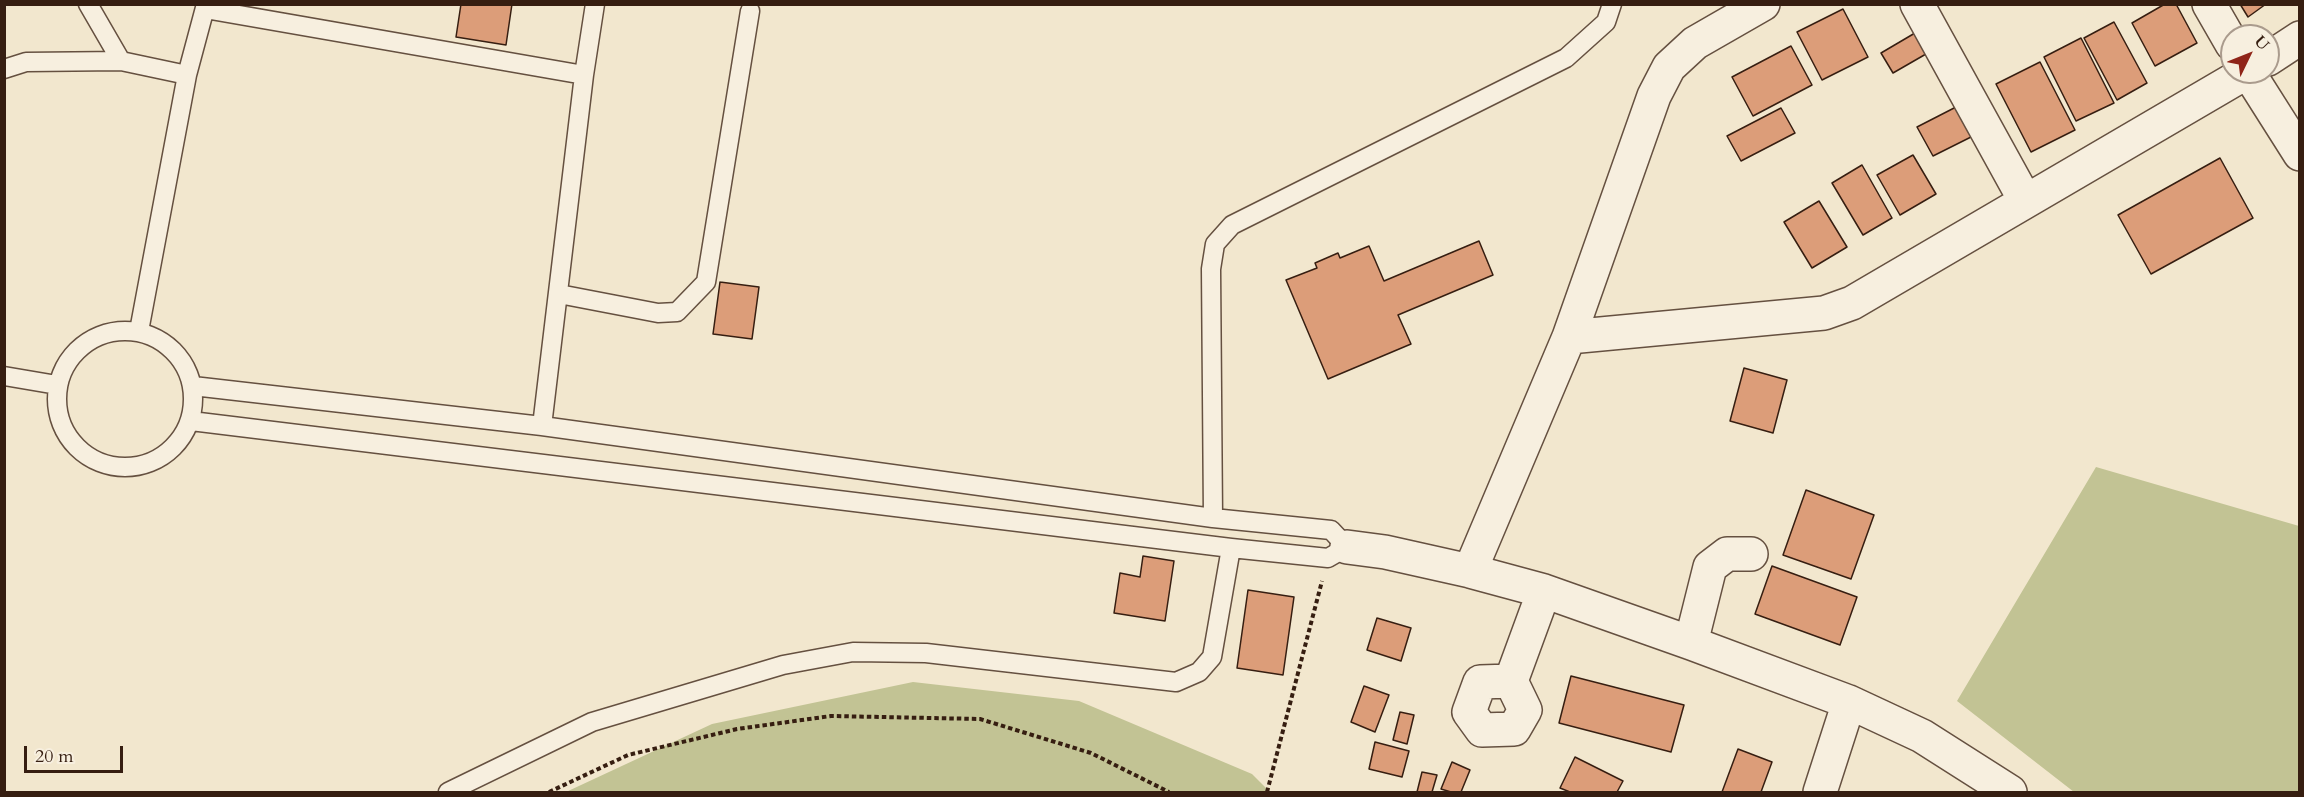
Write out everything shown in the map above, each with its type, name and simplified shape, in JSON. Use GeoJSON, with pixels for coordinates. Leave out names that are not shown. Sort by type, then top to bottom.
{"type":"FeatureCollection","features":[{"type":"Feature","properties":{"kind":"street"},"geometry":{"type":"LineString","coordinates":[[1470,571],[1569,337],[1654,96],[1669,68],[1695,44],[1763,4]]}},
{"type":"Feature","properties":{"kind":"street"},"geometry":{"type":"LineString","coordinates":[[1917,4],[2025,200]]}},
{"type":"Feature","properties":{"kind":"street"},"geometry":{"type":"LineString","coordinates":[[2209,4],[2220,24]]}},
{"type":"Feature","properties":{"kind":"street"},"geometry":{"type":"LineString","coordinates":[[2280,51],[2300,38]]}},
{"type":"Feature","properties":{"kind":"street"},"geometry":{"type":"LineString","coordinates":[[1569,337],[1824,313],[1852,303],[2227,84]]}},
{"type":"Feature","properties":{"kind":"street"},"geometry":{"type":"LineString","coordinates":[[2256,84],[2300,154]]}},
{"type":"Feature","properties":{"kind":"street"},"geometry":{"type":"LineString","coordinates":[[1337,552],[1385,552],[1470,571],[1544,591],[1691,643],[1849,702],[1922,736],[2010,792]]}},
{"type":"Feature","properties":{"kind":"street"},"geometry":{"type":"LineString","coordinates":[[1691,643],[1710,567],[1727,554],[1751,554]]}},
{"type":"Feature","properties":{"kind":"street"},"geometry":{"type":"LineString","coordinates":[[1511,681],[1544,591]]}},
{"type":"Feature","properties":{"kind":"street"},"geometry":{"type":"LineString","coordinates":[[1820,792],[1849,702]]}},
{"type":"Feature","properties":{"kind":"lane"},"geometry":{"type":"LineString","coordinates":[[88,4],[121,61]]}},
{"type":"Feature","properties":{"kind":"lane"},"geometry":{"type":"LineString","coordinates":[[542,426],[584,75],[595,4]]}},
{"type":"Feature","properties":{"kind":"lane"},"geometry":{"type":"LineString","coordinates":[[1213,518],[1211,269],[1215,244],[1232,225],[1566,58],[1606,22],[1611,4]]}},
{"type":"Feature","properties":{"kind":"lane"},"geometry":{"type":"LineString","coordinates":[[138,332],[187,75],[205,7],[584,75]]}},
{"type":"Feature","properties":{"kind":"lane"},"geometry":{"type":"LineString","coordinates":[[559,294],[658,313],[677,312],[706,282],[750,11]]}},
{"type":"Feature","properties":{"kind":"lane"},"geometry":{"type":"LineString","coordinates":[[4,69],[26,62],[121,61],[187,75]]}},
{"type":"Feature","properties":{"kind":"lane"},"geometry":{"type":"LineString","coordinates":[[109,332],[138,332],[174,350],[193,386],[191,421],[170,453],[135,468],[98,463],[69,439],[64,430],[60,422],[57,386],[82,345],[109,332]]}},
{"type":"Feature","properties":{"kind":"lane"},"geometry":{"type":"LineString","coordinates":[[4,376],[57,386]]}},
{"type":"Feature","properties":{"kind":"lane"},"geometry":{"type":"LineString","coordinates":[[191,421],[1231,548],[1337,552],[1331,530],[1213,518],[542,426],[193,386]]}},
{"type":"Feature","properties":{"kind":"lane"},"geometry":{"type":"LineString","coordinates":[[448,792],[592,722],[783,665],[853,652],[926,653],[1176,682],[1199,672],[1212,657],[1231,548]]}},
{"type":"Feature","properties":{"kind":"path"},"geometry":{"type":"LineString","coordinates":[[1267,792],[1337,552]]}},
{"type":"Feature","properties":{"kind":"path"},"geometry":{"type":"LineString","coordinates":[[549,792],[628,755],[737,729],[831,716],[980,719],[1091,753],[1169,792]]}},
{"type":"Feature","properties":{"kind":"green space"},"geometry":{"type":"Polygon","coordinates":[[[2096,467],[2299,526],[2299,792],[2074,792],[1957,701],[2096,467]]]}},
{"type":"Feature","properties":{"kind":"green space"},"geometry":{"type":"Polygon","coordinates":[[[913,682],[1079,701],[1252,774],[1270,792],[566,792],[712,724],[913,682]]]}},
{"type":"Feature","properties":{"kind":"building"},"geometry":{"type":"Polygon","coordinates":[[[461,4],[512,4],[506,45],[456,37],[461,4]]]}},
{"type":"Feature","properties":{"kind":"building"},"geometry":{"type":"Polygon","coordinates":[[[2165,4],[2176,4],[2197,43],[2155,66],[2132,23],[2165,4]]]}},
{"type":"Feature","properties":{"kind":"building"},"geometry":{"type":"Polygon","coordinates":[[[2240,4],[2266,4],[2248,17],[2240,4]]]}},
{"type":"Feature","properties":{"kind":"building"},"geometry":{"type":"Polygon","coordinates":[[[1843,9],[1868,57],[1822,80],[1797,32],[1843,9]]]}},
{"type":"Feature","properties":{"kind":"building"},"geometry":{"type":"Polygon","coordinates":[[[2114,22],[2147,83],[2117,100],[2084,38],[2114,22]]]}},
{"type":"Feature","properties":{"kind":"building"},"geometry":{"type":"Polygon","coordinates":[[[1915,33],[1926,54],[1893,73],[1881,53],[1915,33]]]}},
{"type":"Feature","properties":{"kind":"building"},"geometry":{"type":"Polygon","coordinates":[[[2081,38],[2114,103],[2076,121],[2044,57],[2081,38]]]}},
{"type":"Feature","properties":{"kind":"building"},"geometry":{"type":"Polygon","coordinates":[[[1791,46],[1812,85],[1753,116],[1732,77],[1791,46]]]}},
{"type":"Feature","properties":{"kind":"building"},"geometry":{"type":"Polygon","coordinates":[[[2040,62],[2075,130],[2031,152],[1996,84],[2040,62]]]}},
{"type":"Feature","properties":{"kind":"building"},"geometry":{"type":"Polygon","coordinates":[[[1958,106],[1973,136],[1933,156],[1917,127],[1958,106]]]}},
{"type":"Feature","properties":{"kind":"building"},"geometry":{"type":"Polygon","coordinates":[[[1781,108],[1795,133],[1741,161],[1727,136],[1781,108]]]}},
{"type":"Feature","properties":{"kind":"building"},"geometry":{"type":"Polygon","coordinates":[[[1913,155],[1936,194],[1900,215],[1877,175],[1913,155]]]}},
{"type":"Feature","properties":{"kind":"building"},"geometry":{"type":"Polygon","coordinates":[[[2220,158],[2253,218],[2151,274],[2118,215],[2220,158]]]}},
{"type":"Feature","properties":{"kind":"building"},"geometry":{"type":"Polygon","coordinates":[[[1862,165],[1892,218],[1863,235],[1832,183],[1862,165]]]}},
{"type":"Feature","properties":{"kind":"building"},"geometry":{"type":"Polygon","coordinates":[[[1819,201],[1847,247],[1812,268],[1784,222],[1819,201]]]}},
{"type":"Feature","properties":{"kind":"building"},"geometry":{"type":"Polygon","coordinates":[[[1479,241],[1493,275],[1398,315],[1411,344],[1328,379],[1286,280],[1317,268],[1315,263],[1338,253],[1340,258],[1369,246],[1384,281],[1479,241]]]}},
{"type":"Feature","properties":{"kind":"building"},"geometry":{"type":"Polygon","coordinates":[[[720,282],[759,287],[752,339],[713,334],[720,282]]]}},
{"type":"Feature","properties":{"kind":"building"},"geometry":{"type":"Polygon","coordinates":[[[1744,368],[1787,380],[1773,433],[1730,421],[1744,368]]]}},
{"type":"Feature","properties":{"kind":"building"},"geometry":{"type":"Polygon","coordinates":[[[1806,490],[1874,515],[1851,579],[1783,555],[1806,490]]]}},
{"type":"Feature","properties":{"kind":"building"},"geometry":{"type":"Polygon","coordinates":[[[1143,556],[1174,561],[1165,621],[1114,613],[1120,573],[1140,577],[1143,556]]]}},
{"type":"Feature","properties":{"kind":"building"},"geometry":{"type":"Polygon","coordinates":[[[1772,566],[1857,597],[1840,645],[1755,614],[1772,566]]]}},
{"type":"Feature","properties":{"kind":"building"},"geometry":{"type":"Polygon","coordinates":[[[1248,590],[1294,597],[1283,675],[1237,668],[1248,590]]]}},
{"type":"Feature","properties":{"kind":"building"},"geometry":{"type":"Polygon","coordinates":[[[1377,618],[1411,628],[1401,661],[1367,650],[1377,618]]]}},
{"type":"Feature","properties":{"kind":"building"},"geometry":{"type":"Polygon","coordinates":[[[1571,676],[1684,705],[1671,752],[1559,723],[1571,676]]]}},
{"type":"Feature","properties":{"kind":"building"},"geometry":{"type":"Polygon","coordinates":[[[1364,686],[1389,695],[1375,732],[1351,722],[1364,686]]]}},
{"type":"Feature","properties":{"kind":"building"},"geometry":{"type":"Polygon","coordinates":[[[1400,712],[1414,715],[1407,744],[1393,740],[1400,712]]]}},
{"type":"Feature","properties":{"kind":"building"},"geometry":{"type":"Polygon","coordinates":[[[1375,742],[1409,751],[1402,777],[1369,769],[1375,742]]]}},
{"type":"Feature","properties":{"kind":"building"},"geometry":{"type":"Polygon","coordinates":[[[1738,749],[1772,762],[1761,792],[1722,792],[1738,749]]]}},
{"type":"Feature","properties":{"kind":"building"},"geometry":{"type":"Polygon","coordinates":[[[1575,757],[1623,781],[1617,792],[1570,792],[1560,788],[1575,757]]]}},
{"type":"Feature","properties":{"kind":"building"},"geometry":{"type":"Polygon","coordinates":[[[1452,762],[1470,770],[1461,792],[1441,789],[1452,762]]]}},
{"type":"Feature","properties":{"kind":"building"},"geometry":{"type":"Polygon","coordinates":[[[1422,772],[1437,775],[1432,792],[1417,792],[1422,772]]]}}]}
